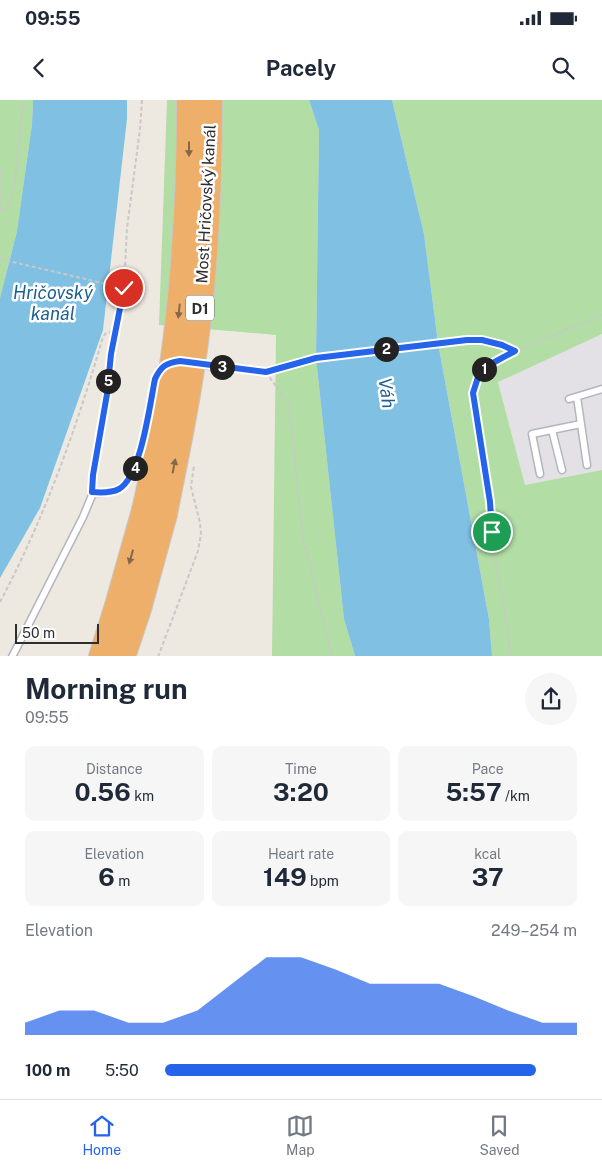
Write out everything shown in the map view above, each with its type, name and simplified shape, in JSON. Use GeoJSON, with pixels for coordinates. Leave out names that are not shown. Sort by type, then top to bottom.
{"type":"FeatureCollection","features":[{"type":"Feature","properties":{"kind":"highway","name":"Most Hričovský kanál"},"geometry":{"type":"LineString","coordinates":[[154,512],[161,432],[179,312],[185,244],[189,168],[189,100]]}},
{"type":"Feature","properties":{"kind":"highway","name":"Most Hričovský kanál"},"geometry":{"type":"LineString","coordinates":[[154,512],[191,376],[206,246],[210,168],[210,100]]}},
{"type":"Feature","properties":{"kind":"highway","name":"D1"},"geometry":{"type":"LineString","coordinates":[[101,656],[118,602],[154,512]]}},
{"type":"Feature","properties":{"kind":"highway","name":"D1"},"geometry":{"type":"LineString","coordinates":[[123,656],[138,609],[154,512]]}},
{"type":"Feature","properties":{"kind":"lane"},"geometry":{"type":"LineString","coordinates":[[12,656],[83,518],[92,492],[108,493],[120,489],[128,481],[137,465],[155,379],[160,369],[168,363],[180,361]]}},
{"type":"Feature","properties":{"kind":"lane"},"geometry":{"type":"LineString","coordinates":[[188,362],[211,366]]}},
{"type":"Feature","properties":{"kind":"lane"},"geometry":{"type":"LineString","coordinates":[[569,399],[602,389]]}},
{"type":"Feature","properties":{"kind":"lane"},"geometry":{"type":"LineString","coordinates":[[577,397],[587,465]]}},
{"type":"Feature","properties":{"kind":"lane"},"geometry":{"type":"LineString","coordinates":[[540,474],[532,434],[581,424]]}},
{"type":"Feature","properties":{"kind":"lane"},"geometry":{"type":"LineString","coordinates":[[552,430],[562,470]]}},
{"type":"Feature","properties":{"kind":"path"},"geometry":{"type":"LineString","coordinates":[[0,212],[8,207],[14,181],[22,100]]}},
{"type":"Feature","properties":{"kind":"path"},"geometry":{"type":"LineString","coordinates":[[92,492],[115,330],[124,288],[127,228],[142,100]]}},
{"type":"Feature","properties":{"kind":"path"},"geometry":{"type":"LineString","coordinates":[[0,167],[0,212]]}},
{"type":"Feature","properties":{"kind":"path"},"geometry":{"type":"LineString","coordinates":[[0,259],[124,288]]}},
{"type":"Feature","properties":{"kind":"path"},"geometry":{"type":"LineString","coordinates":[[510,656],[504,605],[496,565],[490,502],[473,393],[479,374],[489,365],[515,351],[602,315]]}},
{"type":"Feature","properties":{"kind":"path"},"geometry":{"type":"LineString","coordinates":[[0,602],[30,541],[54,484],[78,419],[102,340],[108,332],[115,330]]}},
{"type":"Feature","properties":{"kind":"path"},"geometry":{"type":"LineString","coordinates":[[211,366],[266,372],[316,358],[467,340],[482,340],[502,345],[515,351]]}},
{"type":"Feature","properties":{"kind":"path"},"geometry":{"type":"LineString","coordinates":[[266,372],[289,405],[304,539],[332,656]]}},
{"type":"Feature","properties":{"kind":"path"},"geometry":{"type":"LineString","coordinates":[[158,656],[198,551],[201,534],[200,523],[191,487],[194,460]]}},
{"type":"Feature","properties":{"kind":"shaded area"},"geometry":{"type":"Polygon","coordinates":[[[602,334],[602,470],[525,485],[498,381],[602,334]]]}},
{"type":"Feature","properties":{"kind":"green space"},"geometry":{"type":"Polygon","coordinates":[[[0,100],[33,100],[32,124],[17,231],[0,298],[0,100]]]}},
{"type":"Feature","properties":{"kind":"green space"},"geometry":{"type":"Polygon","coordinates":[[[167,100],[309,100],[319,130],[316,358],[344,619],[355,656],[272,656],[276,335],[159,325],[167,100]]]}},
{"type":"Feature","properties":{"kind":"green space"},"geometry":{"type":"Polygon","coordinates":[[[392,100],[602,100],[602,334],[498,382],[525,485],[602,470],[602,656],[492,656],[489,619],[438,343],[424,234],[392,100]]]}},
{"type":"Feature","properties":{"kind":"water","name":"Hričovský kanál"},"geometry":{"type":"Polygon","coordinates":[[[33,100],[127,100],[127,119],[103,330],[40,508],[0,578],[0,298],[17,231],[32,124],[33,100]]]}},
{"type":"Feature","properties":{"kind":"water","name":"Váh"},"geometry":{"type":"Polygon","coordinates":[[[309,100],[392,100],[424,234],[438,343],[489,619],[492,656],[355,656],[344,619],[316,358],[319,130],[309,100]]]}},
{"type":"Feature","properties":{"kind":"route"},"geometry":{"type":"LineString","coordinates":[[124,288],[111,354],[92,492],[108,493],[120,489],[128,481],[137,465],[155,379],[160,369],[168,363],[180,361],[266,372],[316,358],[438,342],[482,340],[502,345],[515,351],[489,365],[479,374],[473,393],[490,502],[492,532]]}}]}
